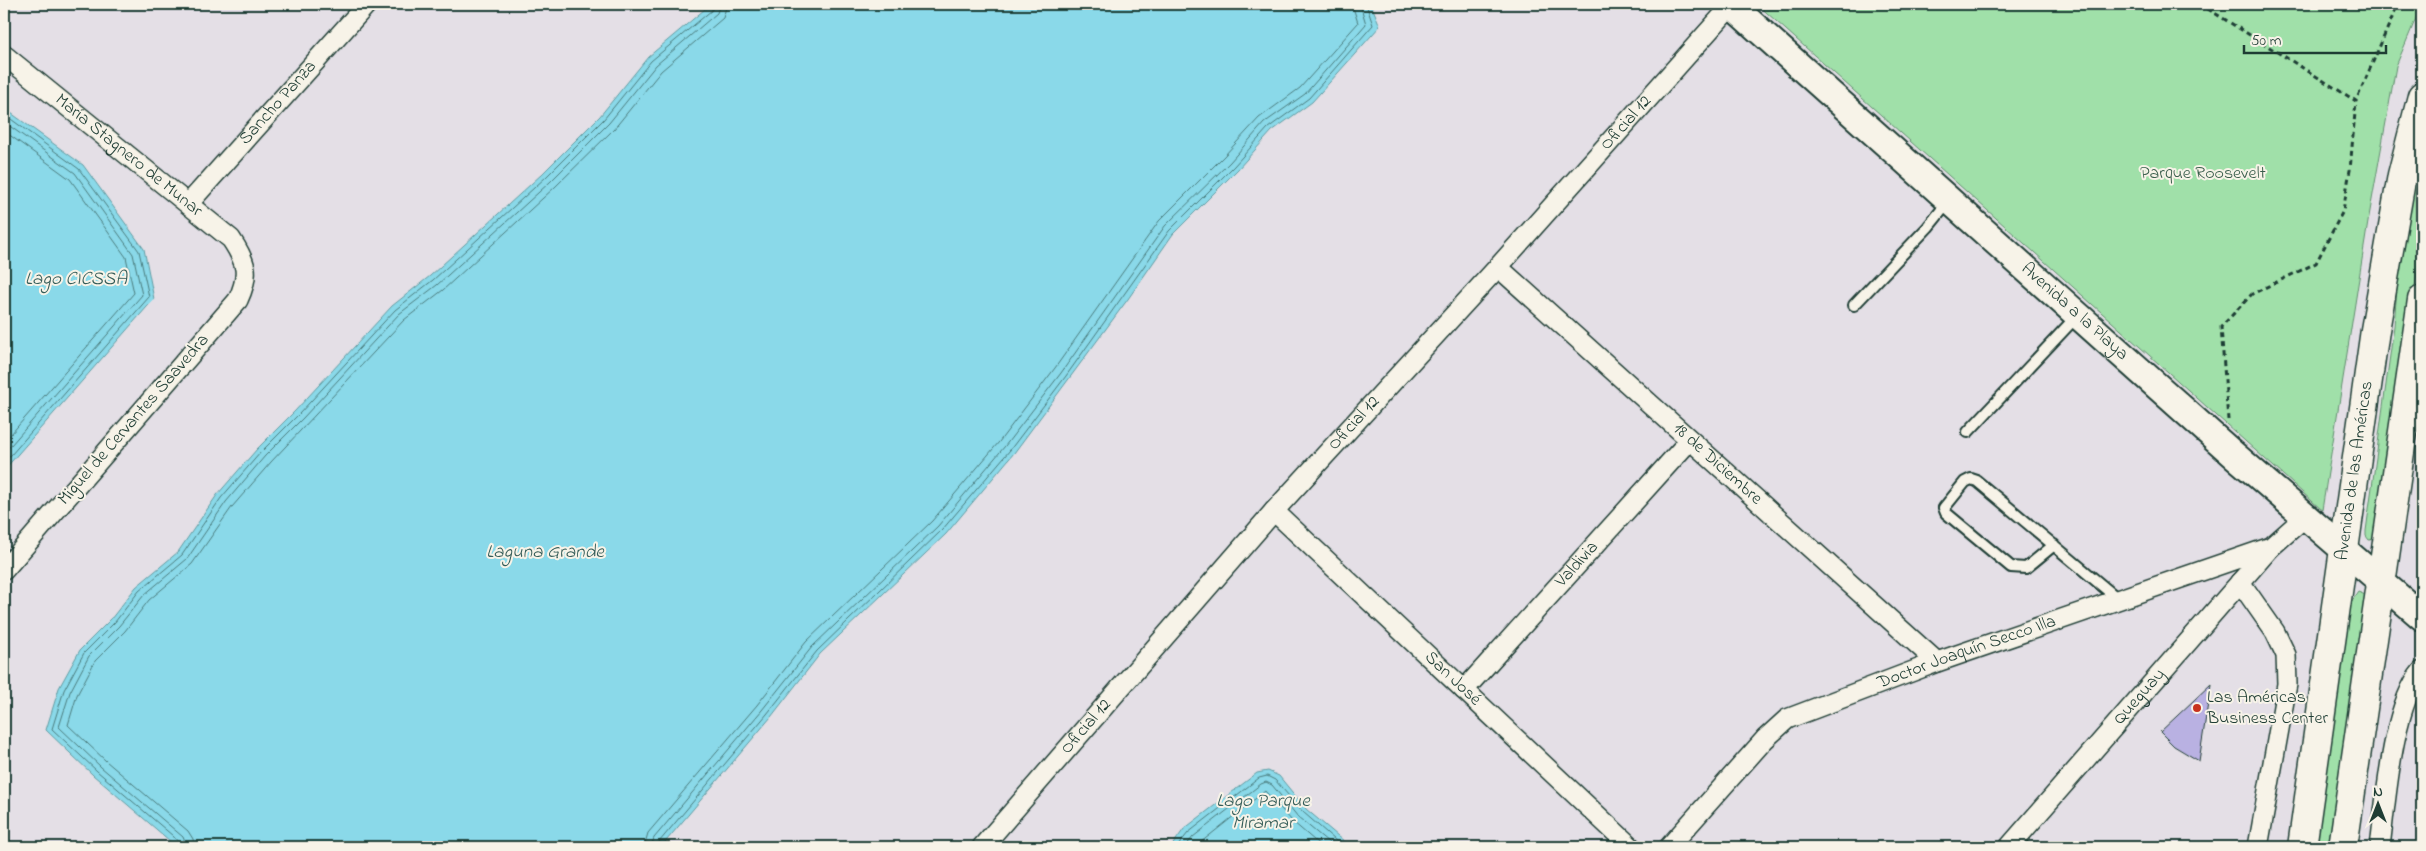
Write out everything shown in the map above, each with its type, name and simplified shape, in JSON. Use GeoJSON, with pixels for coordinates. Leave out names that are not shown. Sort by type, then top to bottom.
{"type":"FeatureCollection","features":[{"type":"Feature","properties":{"kind":"highway","name":"Avenida de las Américas"},"geometry":{"type":"LineString","coordinates":[[2302,847],[2388,246],[2402,175],[2422,96]]}},
{"type":"Feature","properties":{"kind":"highway"},"geometry":{"type":"LineString","coordinates":[[2343,847],[2422,300]]}},
{"type":"Feature","properties":{"kind":"street","name":"Sancho Panza"},"geometry":{"type":"LineString","coordinates":[[189,202],[367,4]]}},
{"type":"Feature","properties":{"kind":"street","name":"Avenida a la Playa"},"geometry":{"type":"LineString","coordinates":[[1731,4],[2233,454],[2422,617]]}},
{"type":"Feature","properties":{"kind":"street","name":"Oficial 12"},"geometry":{"type":"LineString","coordinates":[[982,847],[1274,511],[1498,267],[1731,4]]}},
{"type":"Feature","properties":{"kind":"street","name":"María Stagnero de Munar"},"geometry":{"type":"LineString","coordinates":[[4,55],[189,202],[231,239],[245,262]]}},
{"type":"Feature","properties":{"kind":"street","name":"Miguel de Cervantes Saavedra"},"geometry":{"type":"LineString","coordinates":[[4,570],[238,300],[245,285],[245,262]]}},
{"type":"Feature","properties":{"kind":"street","name":"18 de Diciembre"},"geometry":{"type":"LineString","coordinates":[[1498,267],[1937,662]]}},
{"type":"Feature","properties":{"kind":"street","name":"Valdivia"},"geometry":{"type":"LineString","coordinates":[[1464,690],[1690,440]]}},
{"type":"Feature","properties":{"kind":"street","name":"San José"},"geometry":{"type":"LineString","coordinates":[[1274,511],[1630,847]]}},
{"type":"Feature","properties":{"kind":"street","name":"Doctor Joaquín Secco Illa"},"geometry":{"type":"LineString","coordinates":[[1668,847],[1766,739],[1787,720],[1937,662],[2118,598],[2271,547],[2305,517]]}},
{"type":"Feature","properties":{"kind":"street","name":"Queguay"},"geometry":{"type":"LineString","coordinates":[[2009,847],[2271,547]]}},
{"type":"Feature","properties":{"kind":"street"},"geometry":{"type":"LineString","coordinates":[[2240,582],[2275,632],[2286,655],[2287,684],[2258,847]]}},
{"type":"Feature","properties":{"kind":"street"},"geometry":{"type":"LineString","coordinates":[[2380,847],[2389,777],[2402,707],[2416,678],[2422,671]]}},
{"type":"Feature","properties":{"kind":"lane"},"geometry":{"type":"LineString","coordinates":[[1854,305],[1928,227],[1949,200]]}},
{"type":"Feature","properties":{"kind":"lane"},"geometry":{"type":"LineString","coordinates":[[1968,432],[2078,315]]}},
{"type":"Feature","properties":{"kind":"lane"},"geometry":{"type":"LineString","coordinates":[[2054,545],[2026,568],[2011,568],[1946,512],[1944,508],[1965,482],[1971,479],[1977,481],[2118,598]]}},
{"type":"Feature","properties":{"kind":"path"},"geometry":{"type":"LineString","coordinates":[[2200,4],[2356,101]]}},
{"type":"Feature","properties":{"kind":"path"},"geometry":{"type":"LineString","coordinates":[[2233,454],[2225,393],[2221,327],[2252,294],[2316,264],[2343,211],[2350,170],[2356,101],[2398,4]]}},
{"type":"Feature","properties":{"kind":"green space","name":"Parque Roosevelt"},"geometry":{"type":"Polygon","coordinates":[[[1757,4],[2422,4],[2396,66],[2368,222],[2322,510],[1757,4]]]}},
{"type":"Feature","properties":{"kind":"green space"},"geometry":{"type":"Polygon","coordinates":[[[2422,141],[2422,242],[2375,539],[2369,540],[2366,536],[2366,531],[2394,326],[2400,251],[2422,141]]]}},
{"type":"Feature","properties":{"kind":"green space"},"geometry":{"type":"Polygon","coordinates":[[[2358,592],[2368,596],[2333,847],[2311,847],[2349,605],[2358,592]]]}},
{"type":"Feature","properties":{"kind":"water","name":"Laguna Grande"},"geometry":{"type":"Polygon","coordinates":[[[711,4],[1371,4],[1380,26],[1312,102],[1272,131],[1238,169],[1173,234],[1128,299],[1014,453],[946,534],[820,654],[771,717],[661,847],[177,847],[93,775],[46,730],[59,688],[80,650],[111,619],[136,587],[178,552],[217,495],[257,449],[295,411],[392,306],[430,276],[542,174],[600,116],[648,57],[711,4]]]}},
{"type":"Feature","properties":{"kind":"water","name":"Lago CICSSA"},"geometry":{"type":"Polygon","coordinates":[[[4,108],[83,165],[144,249],[154,299],[4,470],[4,108]]]}},
{"type":"Feature","properties":{"kind":"water","name":"Lago Parque Miramar"},"geometry":{"type":"Polygon","coordinates":[[[1268,771],[1279,776],[1306,809],[1351,847],[1171,847],[1184,829],[1257,773],[1268,771]]]}},
{"type":"Feature","properties":{"kind":"building","name":"Las Américas Business Center"},"geometry":{"type":"Polygon","coordinates":[[[2211,684],[2199,761],[2174,746],[2160,732],[2211,684]]]}},
{"type":"Feature","properties":{"kind":"place","name":"Las Américas Business Center"},"geometry":{"type":"Point","coordinates":[2197,708]}}]}
